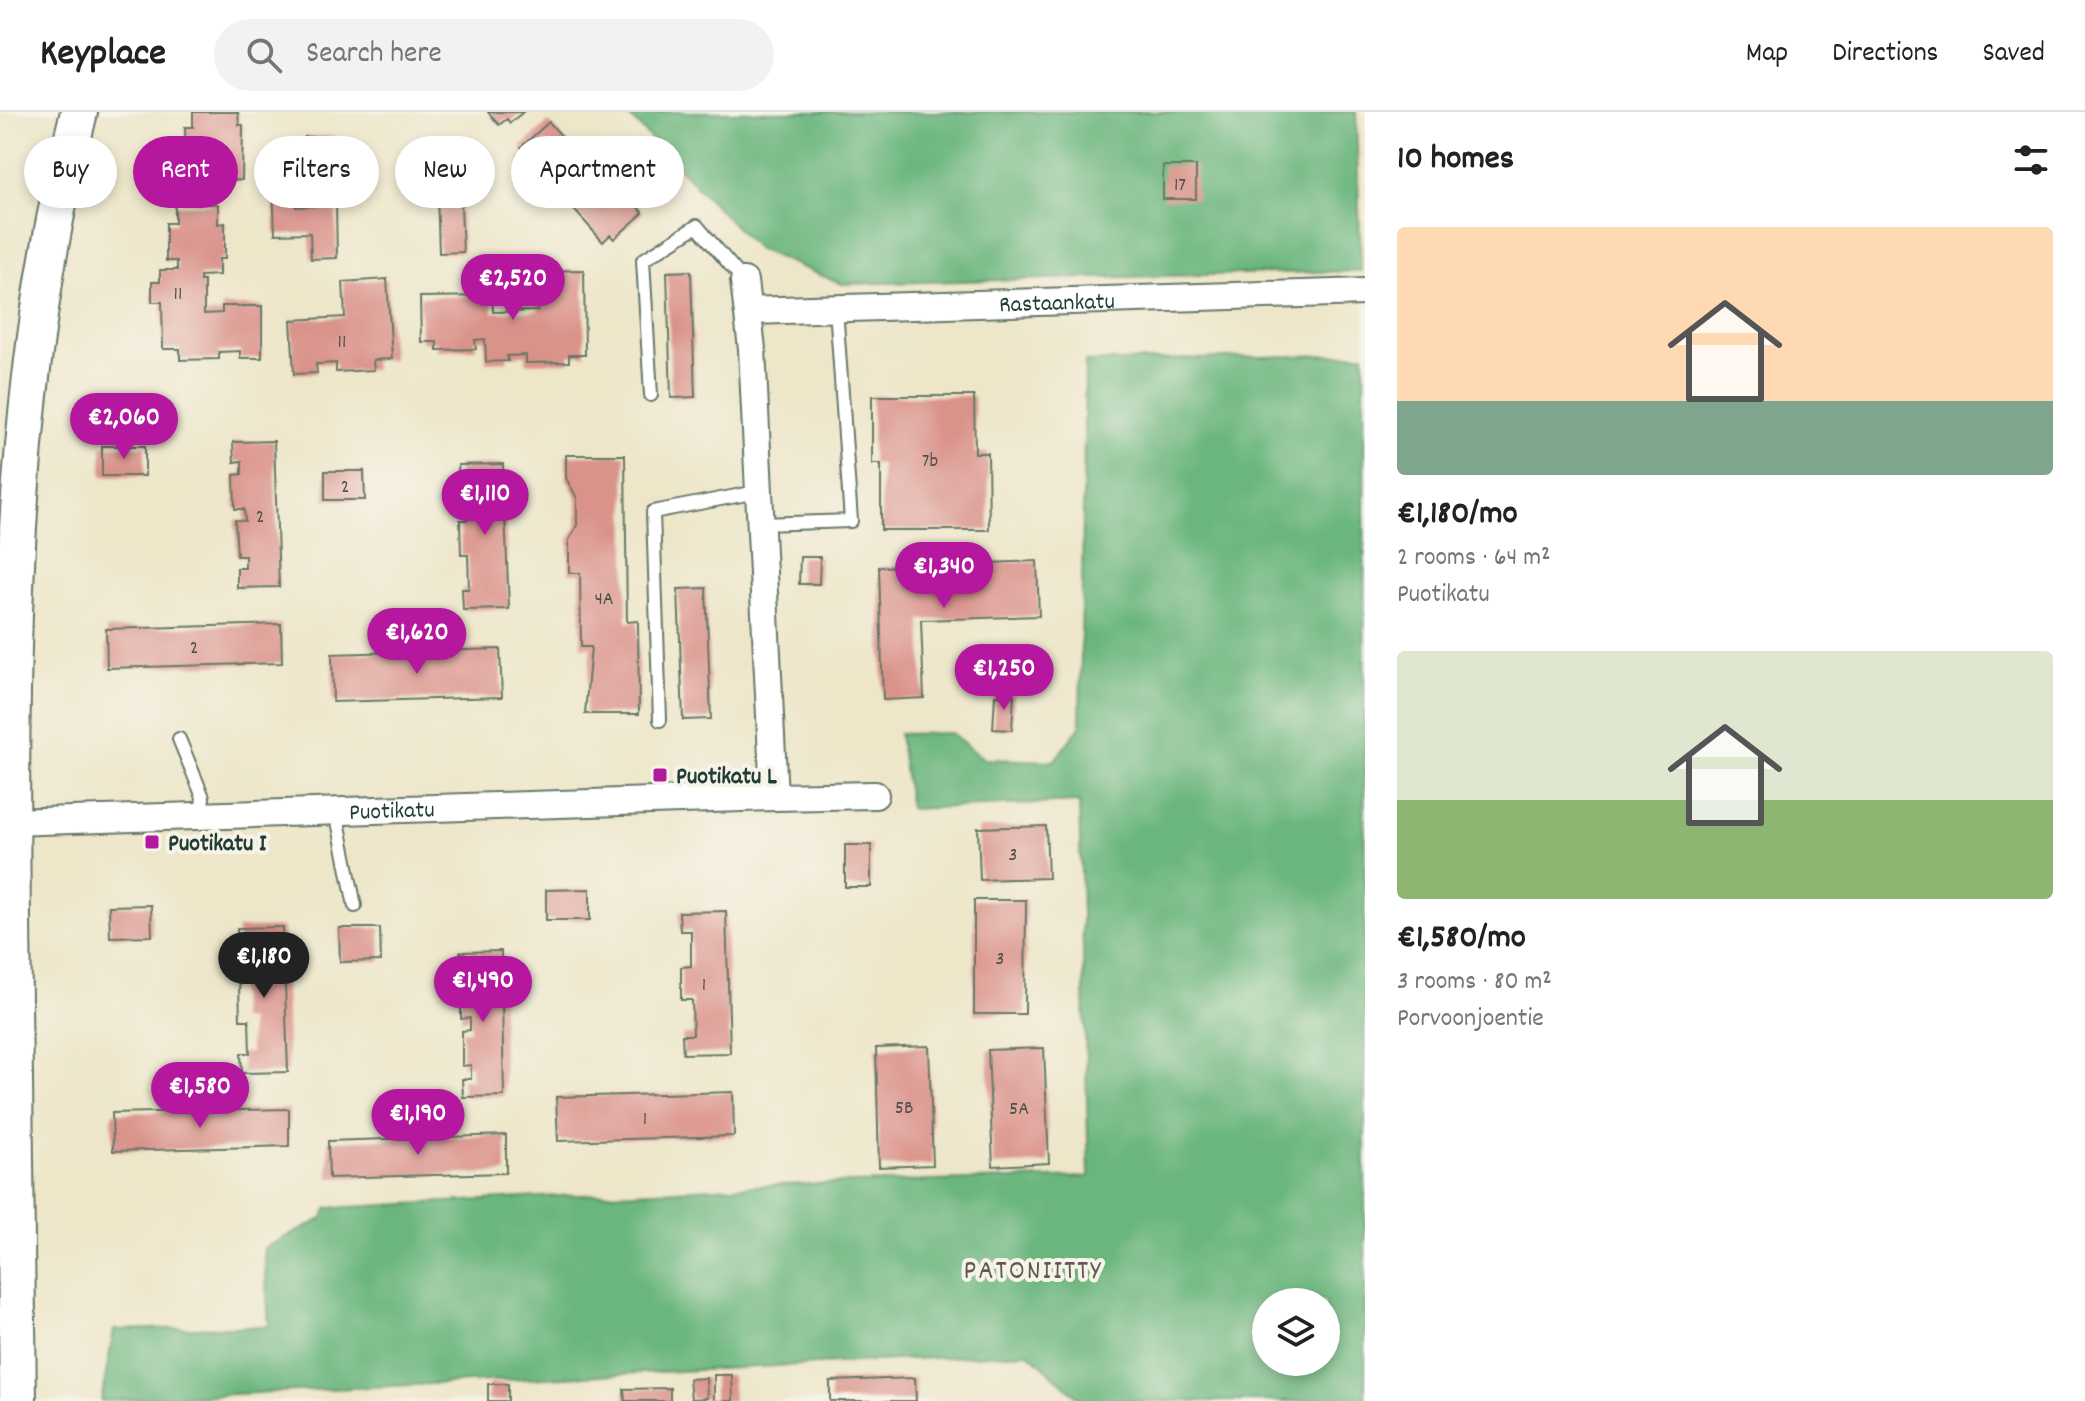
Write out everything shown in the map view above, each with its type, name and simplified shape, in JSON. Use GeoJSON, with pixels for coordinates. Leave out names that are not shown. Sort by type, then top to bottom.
{"type":"FeatureCollection","features":[{"type":"Feature","properties":{"kind":"street"},"geometry":{"type":"LineString","coordinates":[[18,1401],[10,822],[13,604],[24,434],[39,305],[79,112]]}},
{"type":"Feature","properties":{"kind":"street"},"geometry":{"type":"LineString","coordinates":[[744,281],[749,311],[774,797]]}},
{"type":"Feature","properties":{"kind":"street","name":"Rastaankatu"},"geometry":{"type":"LineString","coordinates":[[749,311],[1365,292]]}},
{"type":"Feature","properties":{"kind":"street","name":"Puotikatu"},"geometry":{"type":"LineString","coordinates":[[10,822],[875,795]]}},
{"type":"Feature","properties":{"kind":"lane"},"geometry":{"type":"LineString","coordinates":[[651,395],[643,260],[697,226],[744,281]]}},
{"type":"Feature","properties":{"kind":"lane"},"geometry":{"type":"LineString","coordinates":[[758,524],[851,521],[836,308]]}},
{"type":"Feature","properties":{"kind":"lane"},"geometry":{"type":"LineString","coordinates":[[660,720],[653,512],[757,492]]}},
{"type":"Feature","properties":{"kind":"lane"},"geometry":{"type":"LineString","coordinates":[[179,739],[203,797],[201,815]]}},
{"type":"Feature","properties":{"kind":"lane"},"geometry":{"type":"LineString","coordinates":[[336,811],[355,906]]}},
{"type":"Feature","properties":{"kind":"green space"},"geometry":{"type":"Polygon","coordinates":[[[625,112],[1356,112],[1361,271],[842,284],[757,249],[684,173],[684,136],[648,136],[625,112]]]}},
{"type":"Feature","properties":{"kind":"green space"},"geometry":{"type":"Polygon","coordinates":[[[1364,354],[1365,1401],[1082,1401],[1029,1353],[101,1401],[114,1330],[269,1326],[264,1248],[322,1219],[328,1208],[772,1185],[1089,1177],[1079,802],[910,809],[899,734],[951,733],[984,759],[1054,761],[1080,726],[1085,362],[1364,354]]]}},
{"type":"Feature","properties":{"kind":"building"},"geometry":{"type":"Polygon","coordinates":[[[193,112],[238,112],[239,125],[243,125],[242,180],[238,180],[238,136],[185,136],[185,127],[193,127],[193,112]]]}},
{"type":"Feature","properties":{"kind":"building"},"geometry":{"type":"Polygon","coordinates":[[[488,112],[523,112],[510,123],[507,119],[499,125],[488,112]]]}},
{"type":"Feature","properties":{"kind":"building"},"geometry":{"type":"Polygon","coordinates":[[[549,122],[561,136],[533,136],[549,122]]]}},
{"type":"Feature","properties":{"kind":"building"},"geometry":{"type":"Polygon","coordinates":[[[1163,166],[1196,166],[1196,199],[1163,199],[1163,166]]]}},
{"type":"Feature","properties":{"kind":"building"},"geometry":{"type":"Polygon","coordinates":[[[175,208],[218,208],[218,224],[225,223],[225,259],[219,259],[219,275],[200,276],[200,281],[204,281],[204,314],[222,313],[222,306],[262,306],[262,358],[240,358],[240,351],[219,352],[219,359],[180,360],[180,349],[163,349],[162,302],[152,302],[152,282],[160,282],[160,270],[177,270],[177,261],[166,261],[166,223],[175,223],[175,208]]]}},
{"type":"Feature","properties":{"kind":"building"},"geometry":{"type":"Polygon","coordinates":[[[274,208],[336,208],[337,258],[311,259],[310,233],[275,234],[274,208]]]}},
{"type":"Feature","properties":{"kind":"building"},"geometry":{"type":"Polygon","coordinates":[[[438,208],[461,208],[463,252],[439,253],[438,208]]]}},
{"type":"Feature","properties":{"kind":"building"},"geometry":{"type":"Polygon","coordinates":[[[573,208],[639,208],[643,213],[614,239],[610,235],[603,242],[573,208]]]}},
{"type":"Feature","properties":{"kind":"building"},"geometry":{"type":"Polygon","coordinates":[[[584,270],[585,355],[569,355],[569,362],[526,363],[526,355],[507,356],[508,361],[486,362],[485,339],[475,340],[476,349],[437,350],[437,342],[421,342],[420,297],[492,296],[493,312],[538,311],[537,271],[584,270]]]}},
{"type":"Feature","properties":{"kind":"building"},"geometry":{"type":"Polygon","coordinates":[[[691,271],[695,397],[671,398],[667,272],[691,271]]]}},
{"type":"Feature","properties":{"kind":"building"},"geometry":{"type":"Polygon","coordinates":[[[387,279],[392,359],[373,360],[374,370],[336,372],[336,363],[316,364],[317,373],[294,374],[291,320],[345,317],[343,282],[387,279]]]}},
{"type":"Feature","properties":{"kind":"building"},"geometry":{"type":"Polygon","coordinates":[[[872,396],[974,396],[975,453],[988,453],[989,530],[881,530],[881,464],[872,464],[872,396]]]}},
{"type":"Feature","properties":{"kind":"building"},"geometry":{"type":"Polygon","coordinates":[[[274,441],[279,587],[237,588],[237,568],[245,568],[245,556],[237,556],[235,520],[245,521],[244,509],[235,509],[234,475],[242,474],[242,461],[234,462],[233,442],[274,441]]]}},
{"type":"Feature","properties":{"kind":"building"},"geometry":{"type":"Polygon","coordinates":[[[102,446],[145,446],[145,476],[102,476],[102,446]]]}},
{"type":"Feature","properties":{"kind":"building"},"geometry":{"type":"Polygon","coordinates":[[[566,455],[625,455],[627,622],[638,621],[639,714],[585,714],[591,647],[581,647],[580,573],[569,573],[569,540],[577,525],[577,498],[566,478],[566,455]]]}},
{"type":"Feature","properties":{"kind":"building"},"geometry":{"type":"Polygon","coordinates":[[[503,464],[509,609],[463,610],[462,589],[469,589],[468,555],[461,555],[460,520],[468,520],[466,487],[459,487],[458,465],[503,464]]]}},
{"type":"Feature","properties":{"kind":"building"},"geometry":{"type":"Polygon","coordinates":[[[325,471],[364,471],[365,500],[325,500],[325,471]]]}},
{"type":"Feature","properties":{"kind":"building"},"geometry":{"type":"Polygon","coordinates":[[[800,557],[820,557],[819,584],[799,584],[800,557]]]}},
{"type":"Feature","properties":{"kind":"building"},"geometry":{"type":"Polygon","coordinates":[[[1037,561],[1039,616],[921,620],[924,698],[883,700],[879,567],[1037,561]]]}},
{"type":"Feature","properties":{"kind":"building"},"geometry":{"type":"Polygon","coordinates":[[[706,588],[711,719],[683,720],[678,589],[706,588]]]}},
{"type":"Feature","properties":{"kind":"building"},"geometry":{"type":"Polygon","coordinates":[[[281,624],[282,663],[107,668],[106,629],[281,624]]]}},
{"type":"Feature","properties":{"kind":"building"},"geometry":{"type":"Polygon","coordinates":[[[500,649],[502,697],[333,702],[332,654],[500,649]]]}},
{"type":"Feature","properties":{"kind":"building"},"geometry":{"type":"Polygon","coordinates":[[[995,695],[1014,696],[1012,730],[993,729],[995,695]]]}},
{"type":"Feature","properties":{"kind":"building"},"geometry":{"type":"Polygon","coordinates":[[[1046,826],[1048,878],[980,880],[978,828],[1046,826]]]}},
{"type":"Feature","properties":{"kind":"building"},"geometry":{"type":"Polygon","coordinates":[[[845,845],[871,845],[871,887],[845,887],[845,845]]]}},
{"type":"Feature","properties":{"kind":"building"},"geometry":{"type":"Polygon","coordinates":[[[590,889],[590,920],[546,920],[546,890],[590,889]]]}},
{"type":"Feature","properties":{"kind":"building"},"geometry":{"type":"Polygon","coordinates":[[[974,900],[1026,900],[1025,1014],[974,1014],[974,900]]]}},
{"type":"Feature","properties":{"kind":"building"},"geometry":{"type":"Polygon","coordinates":[[[151,905],[152,936],[110,937],[109,906],[151,905]]]}},
{"type":"Feature","properties":{"kind":"building"},"geometry":{"type":"Polygon","coordinates":[[[726,911],[730,1053],[683,1054],[682,1035],[693,1035],[692,1000],[681,1000],[681,967],[691,966],[691,931],[680,931],[679,912],[726,911]]]}},
{"type":"Feature","properties":{"kind":"building"},"geometry":{"type":"Polygon","coordinates":[[[283,927],[288,1072],[242,1073],[241,1053],[250,1053],[249,1020],[240,1020],[239,983],[248,982],[247,946],[238,947],[237,928],[283,927]]]}},
{"type":"Feature","properties":{"kind":"building"},"geometry":{"type":"Polygon","coordinates":[[[339,928],[380,928],[381,961],[340,962],[339,928]]]}},
{"type":"Feature","properties":{"kind":"building"},"geometry":{"type":"Polygon","coordinates":[[[501,951],[504,1096],[463,1097],[462,1079],[471,1079],[471,1065],[462,1066],[462,1031],[470,1030],[470,1018],[461,1019],[461,982],[468,982],[468,971],[460,970],[460,952],[501,951]]]}},
{"type":"Feature","properties":{"kind":"building"},"geometry":{"type":"Polygon","coordinates":[[[929,1046],[933,1165],[879,1167],[876,1048],[929,1046]]]}},
{"type":"Feature","properties":{"kind":"building"},"geometry":{"type":"Polygon","coordinates":[[[1044,1048],[1049,1163],[993,1166],[988,1050],[1044,1048]]]}},
{"type":"Feature","properties":{"kind":"building"},"geometry":{"type":"Polygon","coordinates":[[[733,1092],[734,1136],[558,1141],[556,1097],[733,1092]]]}},
{"type":"Feature","properties":{"kind":"building"},"geometry":{"type":"Polygon","coordinates":[[[289,1109],[289,1146],[113,1151],[112,1113],[289,1109]]]}},
{"type":"Feature","properties":{"kind":"building"},"geometry":{"type":"Polygon","coordinates":[[[506,1135],[506,1173],[329,1178],[328,1141],[506,1135]]]}},
{"type":"Feature","properties":{"kind":"building"},"geometry":{"type":"Polygon","coordinates":[[[714,1375],[732,1375],[733,1401],[714,1401],[714,1375]]]}},
{"type":"Feature","properties":{"kind":"building"},"geometry":{"type":"Polygon","coordinates":[[[706,1378],[707,1398],[691,1399],[689,1379],[706,1378]]]}},
{"type":"Feature","properties":{"kind":"building"},"geometry":{"type":"Polygon","coordinates":[[[915,1378],[916,1401],[830,1401],[830,1381],[915,1378]]]}},
{"type":"Feature","properties":{"kind":"building"},"geometry":{"type":"Polygon","coordinates":[[[488,1384],[508,1384],[508,1401],[488,1401],[488,1384]]]}},
{"type":"Feature","properties":{"kind":"building"},"geometry":{"type":"Polygon","coordinates":[[[670,1388],[670,1401],[625,1401],[624,1389],[670,1388]]]}},
{"type":"Feature","properties":{"kind":"place","name":"Puotikatu L"},"geometry":{"type":"Point","coordinates":[660,775]}},
{"type":"Feature","properties":{"kind":"place","name":"Puotikatu I"},"geometry":{"type":"Point","coordinates":[152,842]}},
{"type":"Feature","properties":{"kind":"district","name":"PATONIITTY"},"geometry":{"type":"Point","coordinates":[1033,1268]}}]}
